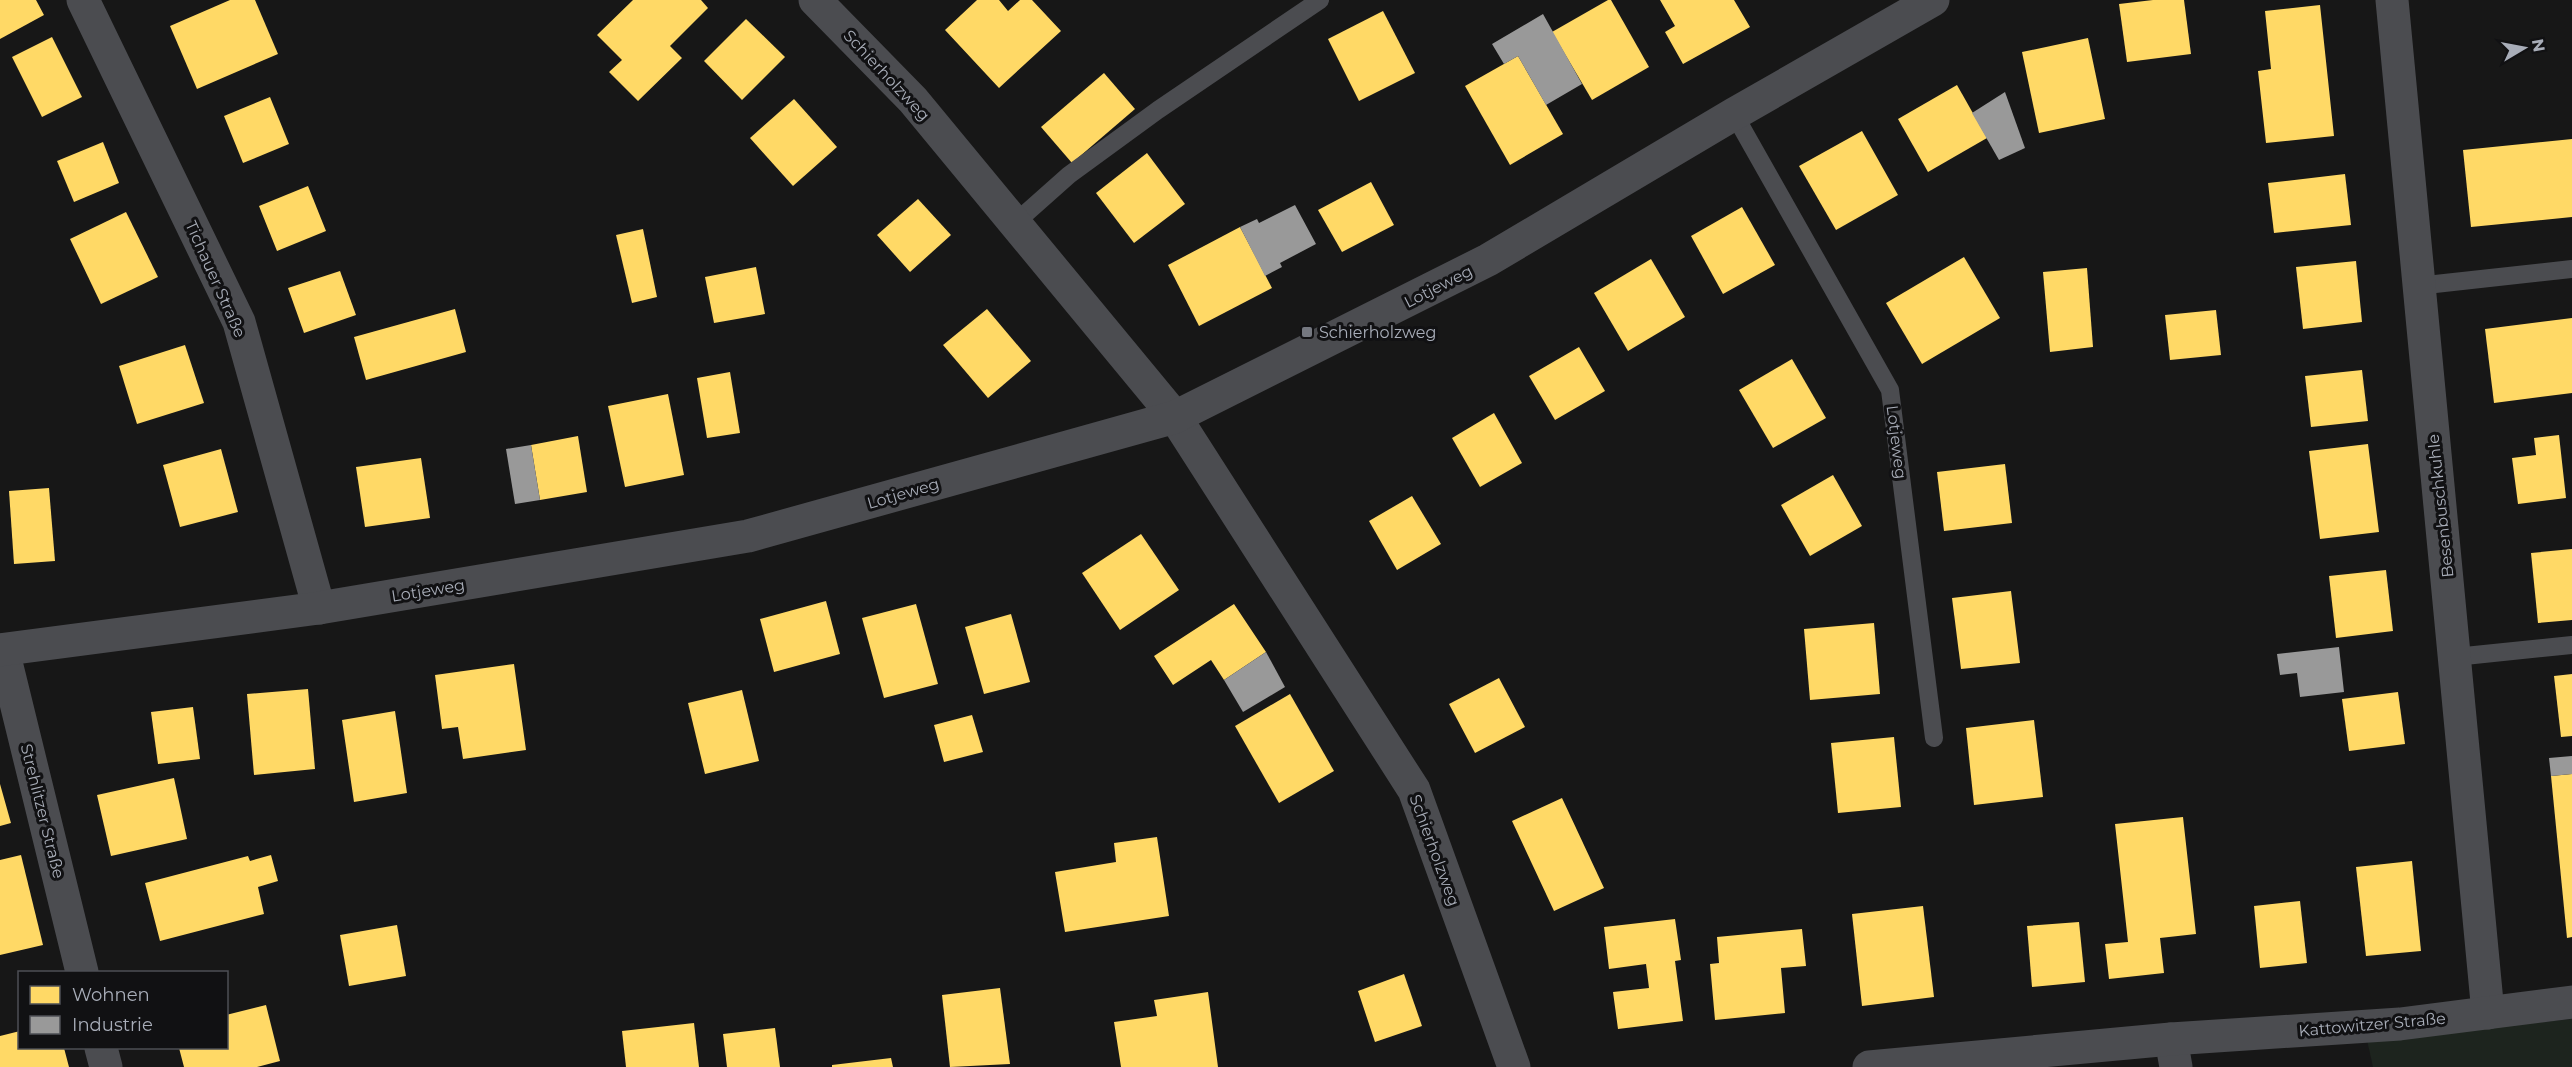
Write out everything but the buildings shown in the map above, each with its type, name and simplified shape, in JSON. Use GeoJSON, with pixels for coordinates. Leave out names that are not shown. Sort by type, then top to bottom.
{"type":"FeatureCollection","features":[{"type":"Feature","properties":{"kind":"street","name":"Tichauer Straße"},"geometry":{"type":"LineString","coordinates":[[83,0],[239,322],[319,608]]}},
{"type":"Feature","properties":{"kind":"street","name":"Schierholzweg"},"geometry":{"type":"LineString","coordinates":[[815,0],[913,99],[1175,417],[1414,790],[1514,1067]]}},
{"type":"Feature","properties":{"kind":"street","name":"Lotjeweg"},"geometry":{"type":"LineString","coordinates":[[1,650],[319,608],[748,536],[1175,417],[1488,260],[1734,114],[1933,0]]}},
{"type":"Feature","properties":{"kind":"street","name":"Besenbuschkuhle"},"geometry":{"type":"LineString","coordinates":[[2392,0],[2417,286],[2488,1013]]}},
{"type":"Feature","properties":{"kind":"street","name":"Strehlitzer Straße"},"geometry":{"type":"LineString","coordinates":[[1,650],[82,971]]}},
{"type":"Feature","properties":{"kind":"street","name":"Kattowitzer Straße"},"geometry":{"type":"LineString","coordinates":[[1869,1067],[2174,1053],[2572,1002]]}},
{"type":"Feature","properties":{"kind":"street"},"geometry":{"type":"LineString","coordinates":[[102,1049],[106,1067]]}},
{"type":"Feature","properties":{"kind":"lane"},"geometry":{"type":"LineString","coordinates":[[1015,223],[1069,175],[1158,110],[1320,0]]}},
{"type":"Feature","properties":{"kind":"lane","name":"Lotjeweg"},"geometry":{"type":"LineString","coordinates":[[1734,114],[1890,390],[1934,738]]}},
{"type":"Feature","properties":{"kind":"lane"},"geometry":{"type":"LineString","coordinates":[[2417,286],[2572,269]]}},
{"type":"Feature","properties":{"kind":"lane"},"geometry":{"type":"LineString","coordinates":[[2455,657],[2572,645]]}},
{"type":"Feature","properties":{"kind":"shaded area"},"geometry":{"type":"Polygon","coordinates":[[[2572,1019],[2572,1067],[2373,1067],[2367,1040],[2572,1019]]]}},
{"type":"Feature","properties":{"kind":"place","name":"Schierholzweg"},"geometry":{"type":"Point","coordinates":[1307,332]}}]}
